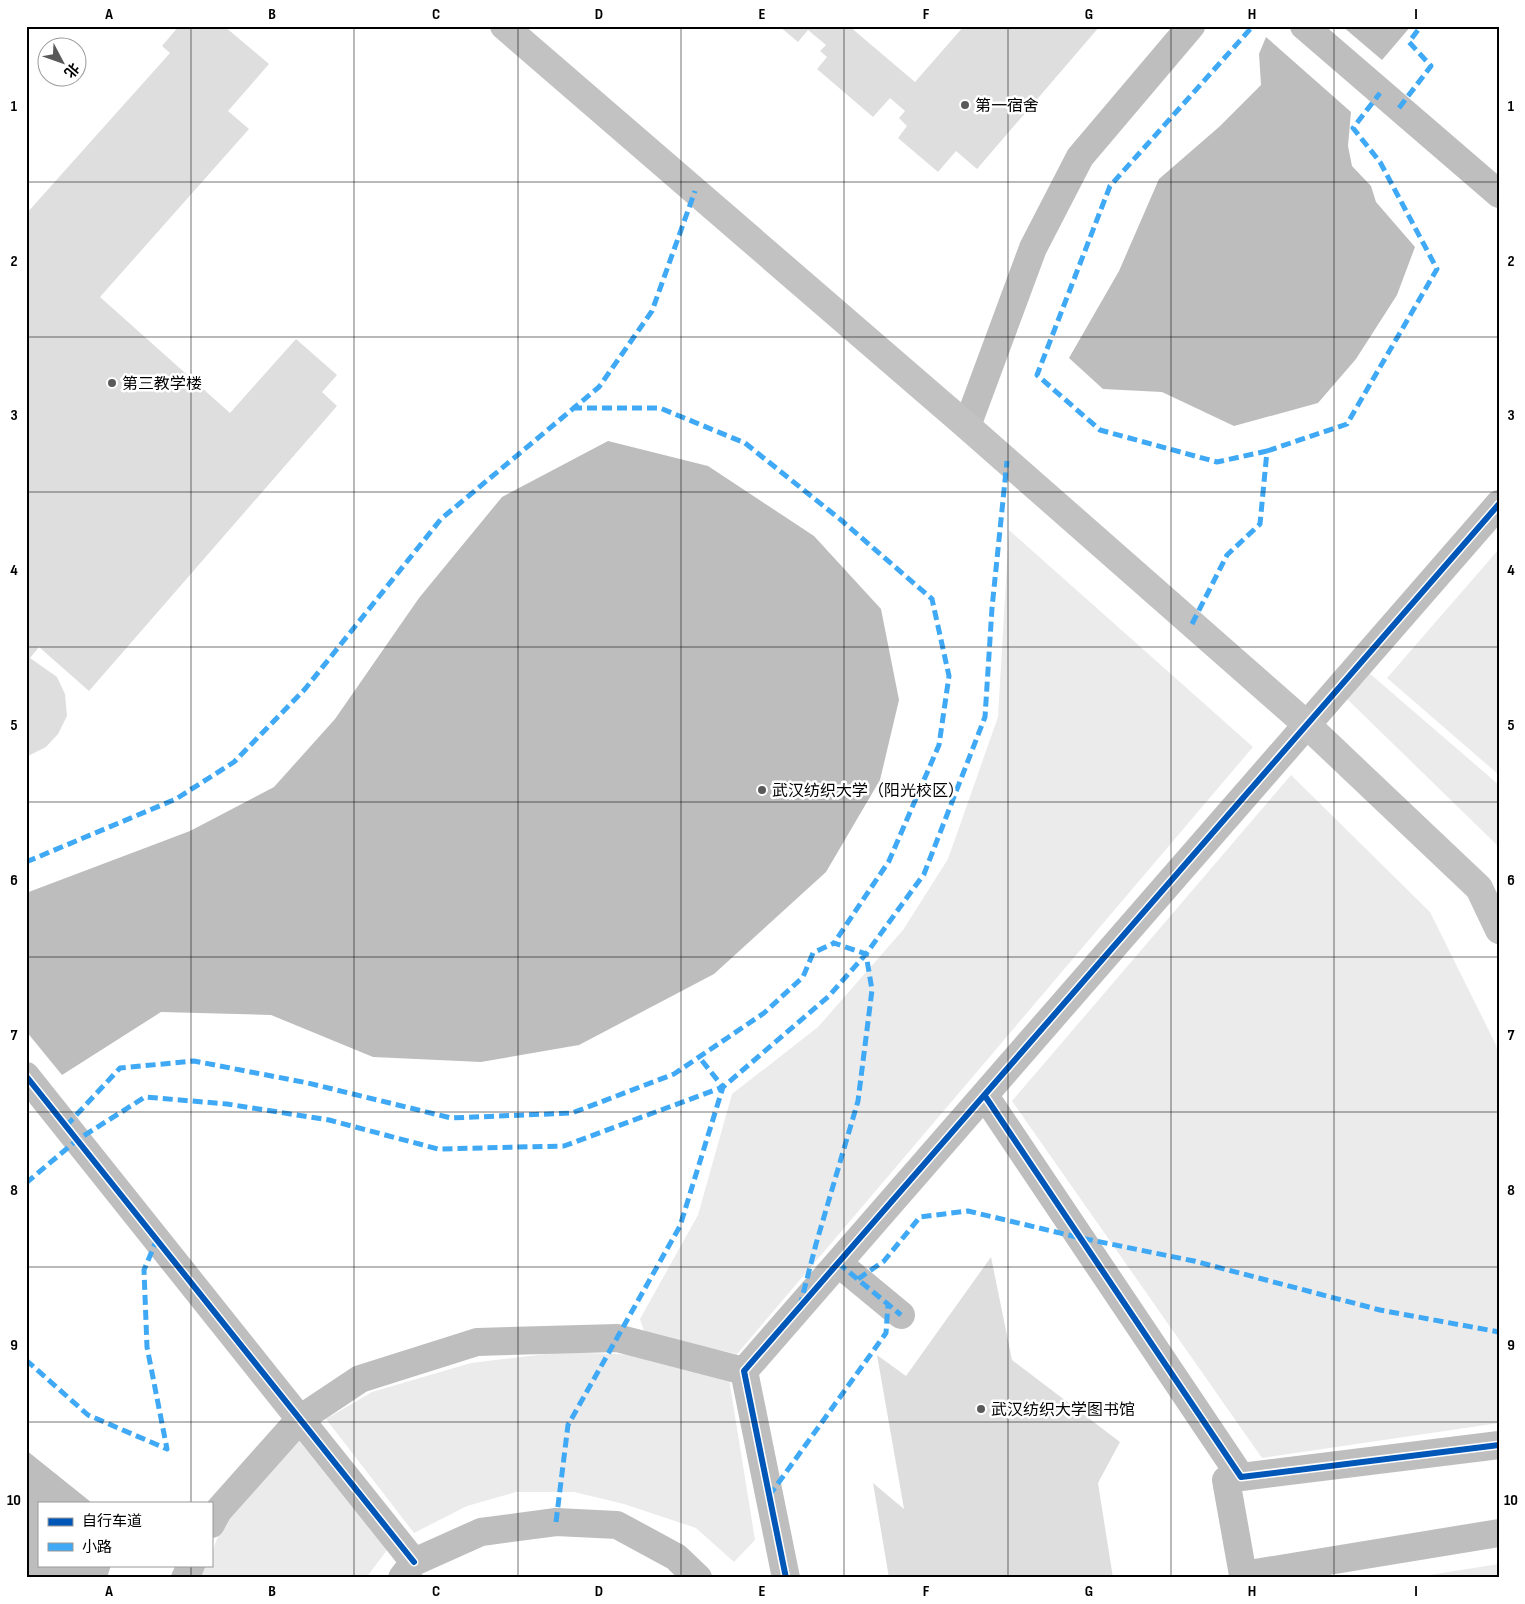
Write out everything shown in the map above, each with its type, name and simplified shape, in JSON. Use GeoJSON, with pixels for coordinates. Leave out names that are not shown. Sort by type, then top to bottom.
{"type":"FeatureCollection","features":[{"type":"Feature","properties":{"kind":"main road"},"geometry":{"type":"LineString","coordinates":[[504,26],[967,426],[1306,724],[1479,888],[1499,930]]}},
{"type":"Feature","properties":{"kind":"street"},"geometry":{"type":"LineString","coordinates":[[967,426],[1033,248],[1080,157],[1191,26]]}},
{"type":"Feature","properties":{"kind":"street"},"geometry":{"type":"LineString","coordinates":[[1304,26],[1499,194]]}},
{"type":"Feature","properties":{"kind":"street"},"geometry":{"type":"LineString","coordinates":[[744,1371],[1499,504]]}},
{"type":"Feature","properties":{"kind":"street"},"geometry":{"type":"LineString","coordinates":[[26,1076],[300,1419],[408,1570],[481,1532],[556,1522],[616,1526],[676,1556],[698,1578]]}},
{"type":"Feature","properties":{"kind":"street"},"geometry":{"type":"LineString","coordinates":[[985,1096],[1241,1477]]}},
{"type":"Feature","properties":{"kind":"street"},"geometry":{"type":"LineString","coordinates":[[838,1263],[901,1314]]}},
{"type":"Feature","properties":{"kind":"street"},"geometry":{"type":"LineString","coordinates":[[212,1522],[218,1511],[300,1419],[360,1379],[477,1342],[617,1338],[744,1371]]}},
{"type":"Feature","properties":{"kind":"street"},"geometry":{"type":"LineString","coordinates":[[744,1371],[786,1578]]}},
{"type":"Feature","properties":{"kind":"street"},"geometry":{"type":"LineString","coordinates":[[1499,1445],[1226,1480],[1243,1575],[1499,1533]]}},
{"type":"Feature","properties":{"kind":"street"},"geometry":{"type":"LineString","coordinates":[[185,1578],[191,1566]]}},
{"type":"Feature","properties":{"kind":"shaded area"},"geometry":{"type":"Polygon","coordinates":[[[1342,26],[1411,26],[1382,60],[1342,26]]]}},
{"type":"Feature","properties":{"kind":"shaded area"},"geometry":{"type":"Polygon","coordinates":[[[1266,37],[1351,112],[1348,146],[1352,166],[1371,186],[1376,202],[1415,247],[1397,295],[1356,359],[1318,403],[1234,426],[1162,392],[1103,389],[1069,358],[1119,271],[1159,179],[1219,127],[1261,85],[1259,54],[1266,37]]]}},
{"type":"Feature","properties":{"kind":"shaded area"},"geometry":{"type":"Polygon","coordinates":[[[608,441],[708,466],[814,536],[881,609],[899,700],[880,780],[826,872],[714,974],[579,1045],[481,1062],[373,1057],[271,1015],[161,1012],[62,1075],[26,1031],[26,893],[190,831],[274,787],[335,719],[419,598],[502,497],[608,441]]]}},
{"type":"Feature","properties":{"kind":"shaded area"},"geometry":{"type":"Polygon","coordinates":[[[1009,530],[1253,747],[737,1354],[645,1334],[640,1319],[698,1215],[732,1094],[818,1027],[903,930],[948,859],[998,717],[1009,530]]]}},
{"type":"Feature","properties":{"kind":"shaded area"},"geometry":{"type":"Polygon","coordinates":[[[1499,549],[1499,775],[1387,678],[1499,549]]]}},
{"type":"Feature","properties":{"kind":"shaded area"},"geometry":{"type":"Polygon","coordinates":[[[1368,672],[1499,785],[1499,847],[1346,698],[1368,672]]]}},
{"type":"Feature","properties":{"kind":"shaded area"},"geometry":{"type":"Polygon","coordinates":[[[1291,775],[1430,912],[1496,1045],[1499,1059],[1499,1423],[1262,1458],[1012,1101],[1291,775]]]}},
{"type":"Feature","properties":{"kind":"shaded area"},"geometry":{"type":"Polygon","coordinates":[[[563,1352],[639,1355],[729,1379],[755,1540],[734,1562],[696,1528],[624,1504],[574,1492],[516,1492],[467,1506],[414,1533],[326,1419],[372,1392],[471,1363],[563,1352]]]}},
{"type":"Feature","properties":{"kind":"shaded area"},"geometry":{"type":"Polygon","coordinates":[[[299,1441],[387,1550],[366,1578],[200,1578],[206,1566],[212,1566],[214,1548],[221,1531],[231,1515],[258,1482],[299,1441]]]}},
{"type":"Feature","properties":{"kind":"shaded area"},"geometry":{"type":"Polygon","coordinates":[[[26,1450],[91,1502],[38,1502],[38,1566],[111,1566],[107,1578],[26,1578],[26,1450]]]}},
{"type":"Feature","properties":{"kind":"shaded area"},"geometry":{"type":"Polygon","coordinates":[[[1499,1564],[1499,1578],[1410,1578],[1499,1564]]]}},
{"type":"Feature","properties":{"kind":"building","name":"第三教学楼"},"geometry":{"type":"Polygon","coordinates":[[[179,26],[224,26],[269,64],[228,111],[249,129],[100,297],[230,413],[296,339],[337,375],[322,392],[337,406],[89,691],[39,647],[30,658],[57,677],[65,694],[67,716],[58,734],[46,747],[26,757],[26,214],[170,53],[162,46],[179,26]]]}},
{"type":"Feature","properties":{"kind":"building","name":"第一宿舍"},"geometry":{"type":"Polygon","coordinates":[[[779,26],[849,26],[915,82],[964,26],[1100,26],[977,169],[956,151],[938,172],[898,138],[907,126],[899,118],[905,111],[890,98],[873,117],[817,69],[827,57],[820,51],[826,45],[808,30],[798,42],[779,26]]]}},
{"type":"Feature","properties":{"kind":"building","name":"武汉纺织大学图书馆"},"geometry":{"type":"Polygon","coordinates":[[[991,1257],[1012,1360],[1120,1442],[1098,1483],[1113,1578],[889,1578],[873,1483],[904,1509],[877,1355],[906,1376],[991,1257]]]}},
{"type":"Feature","properties":{"kind":"marked path"},"geometry":{"type":"LineString","coordinates":[[1192,624],[1227,555],[1260,524],[1267,451],[1217,462],[1100,430],[1037,375],[1110,186],[1253,26]]}},
{"type":"Feature","properties":{"kind":"marked path"},"geometry":{"type":"LineString","coordinates":[[1399,108],[1431,66],[1409,42],[1421,26]]}},
{"type":"Feature","properties":{"kind":"marked path"},"geometry":{"type":"LineString","coordinates":[[1267,451],[1347,424],[1437,269],[1380,162],[1353,128],[1380,93]]}},
{"type":"Feature","properties":{"kind":"marked path"},"geometry":{"type":"LineString","coordinates":[[26,862],[176,799],[234,762],[305,689],[441,519],[599,387],[652,311],[695,191]]}},
{"type":"Feature","properties":{"kind":"marked path"},"geometry":{"type":"LineString","coordinates":[[572,408],[660,408],[745,443],[841,520],[932,599],[949,676],[939,745],[889,861],[834,943]]}},
{"type":"Feature","properties":{"kind":"marked path"},"geometry":{"type":"LineString","coordinates":[[556,1522],[568,1425],[680,1226],[723,1087],[829,996],[866,954],[924,874],[985,717],[992,608],[1007,461]]}},
{"type":"Feature","properties":{"kind":"marked path"},"geometry":{"type":"LineString","coordinates":[[66,1126],[120,1068],[194,1061],[308,1083],[451,1118],[572,1113],[674,1074],[764,1013],[803,977],[813,953],[834,943],[866,954],[872,990],[858,1101],[801,1302]]}},
{"type":"Feature","properties":{"kind":"marked path"},"geometry":{"type":"LineString","coordinates":[[26,1183],[77,1140],[145,1097],[227,1104],[329,1120],[438,1149],[564,1146],[723,1087],[699,1057]]}},
{"type":"Feature","properties":{"kind":"marked path"},"geometry":{"type":"LineString","coordinates":[[858,1279],[884,1261],[920,1217],[968,1211],[1081,1238],[1194,1261],[1380,1310],[1499,1332]]}},
{"type":"Feature","properties":{"kind":"marked path"},"geometry":{"type":"LineString","coordinates":[[26,1360],[88,1415],[167,1449],[147,1347],[144,1270],[157,1239]]}},
{"type":"Feature","properties":{"kind":"marked path"},"geometry":{"type":"LineString","coordinates":[[838,1263],[901,1315]]}},
{"type":"Feature","properties":{"kind":"marked path"},"geometry":{"type":"LineString","coordinates":[[769,1496],[886,1333],[888,1304]]}},
{"type":"Feature","properties":{"kind":"cycle path"},"geometry":{"type":"LineString","coordinates":[[786,1578],[744,1371],[1499,504]]}},
{"type":"Feature","properties":{"kind":"cycle path"},"geometry":{"type":"LineString","coordinates":[[26,1076],[414,1562]]}},
{"type":"Feature","properties":{"kind":"cycle path"},"geometry":{"type":"LineString","coordinates":[[985,1096],[1241,1477],[1499,1445]]}},
{"type":"Feature","properties":{"kind":"place","name":"第一宿舍"},"geometry":{"type":"Point","coordinates":[965,105]}},
{"type":"Feature","properties":{"kind":"place","name":"第三教学楼"},"geometry":{"type":"Point","coordinates":[112,383]}},
{"type":"Feature","properties":{"kind":"place","name":"武汉纺织大学（阳光校区）"},"geometry":{"type":"Point","coordinates":[762,790]}},
{"type":"Feature","properties":{"kind":"place","name":"武汉纺织大学图书馆"},"geometry":{"type":"Point","coordinates":[981,1409]}}]}
